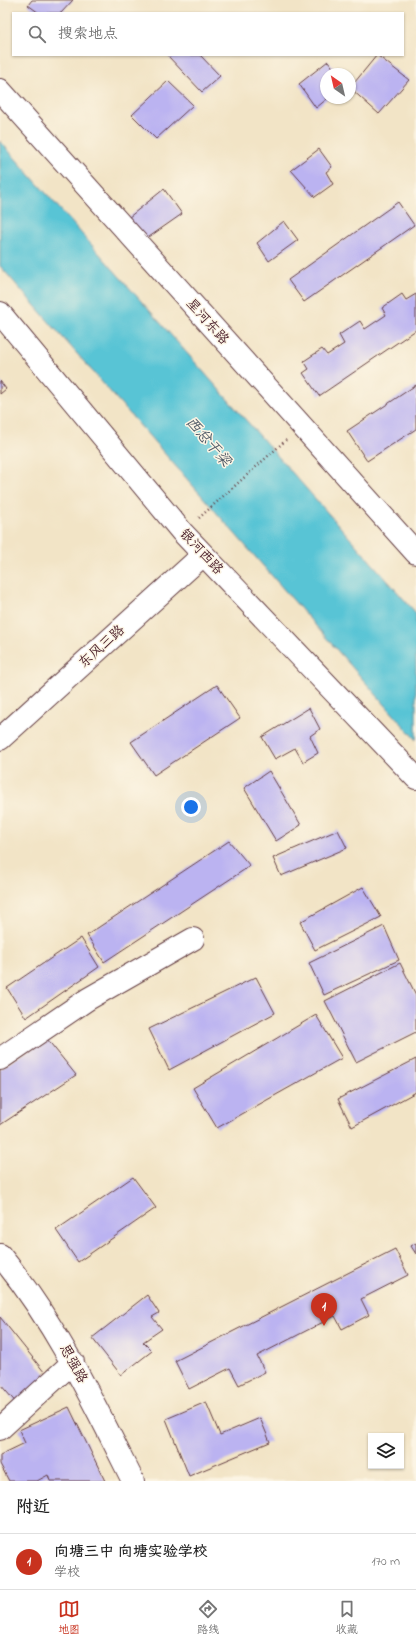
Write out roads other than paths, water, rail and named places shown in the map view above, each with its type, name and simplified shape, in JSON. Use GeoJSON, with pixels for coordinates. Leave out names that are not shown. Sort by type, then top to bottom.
{"type":"FeatureCollection","features":[{"type":"Feature","properties":{"kind":"street","name":"星河东路"},"geometry":{"type":"LineString","coordinates":[[0,90],[416,553]]}},
{"type":"Feature","properties":{"kind":"street","name":"银河西路"},"geometry":{"type":"LineString","coordinates":[[0,313],[182,532],[416,778]]}},
{"type":"Feature","properties":{"kind":"street","name":"东风三路"},"geometry":{"type":"LineString","coordinates":[[0,739],[203,555]]}},
{"type":"Feature","properties":{"kind":"street"},"geometry":{"type":"LineString","coordinates":[[0,1059],[88,999],[193,939]]}},
{"type":"Feature","properties":{"kind":"street","name":"思强路"},"geometry":{"type":"LineString","coordinates":[[0,1255],[22,1282],[73,1362],[133,1481]]}},
{"type":"Feature","properties":{"kind":"street"},"geometry":{"type":"LineString","coordinates":[[0,1430],[73,1362]]}},
{"type":"Feature","properties":{"kind":"water","name":"西总干梁"},"geometry":{"type":"Polygon","coordinates":[[[0,141],[416,613],[416,740],[0,266],[0,141]]]}},
{"type":"Feature","properties":{"kind":"place","name":"向塘三中 向塘实验学校"},"geometry":{"type":"Point","coordinates":[324,1326]}}]}
